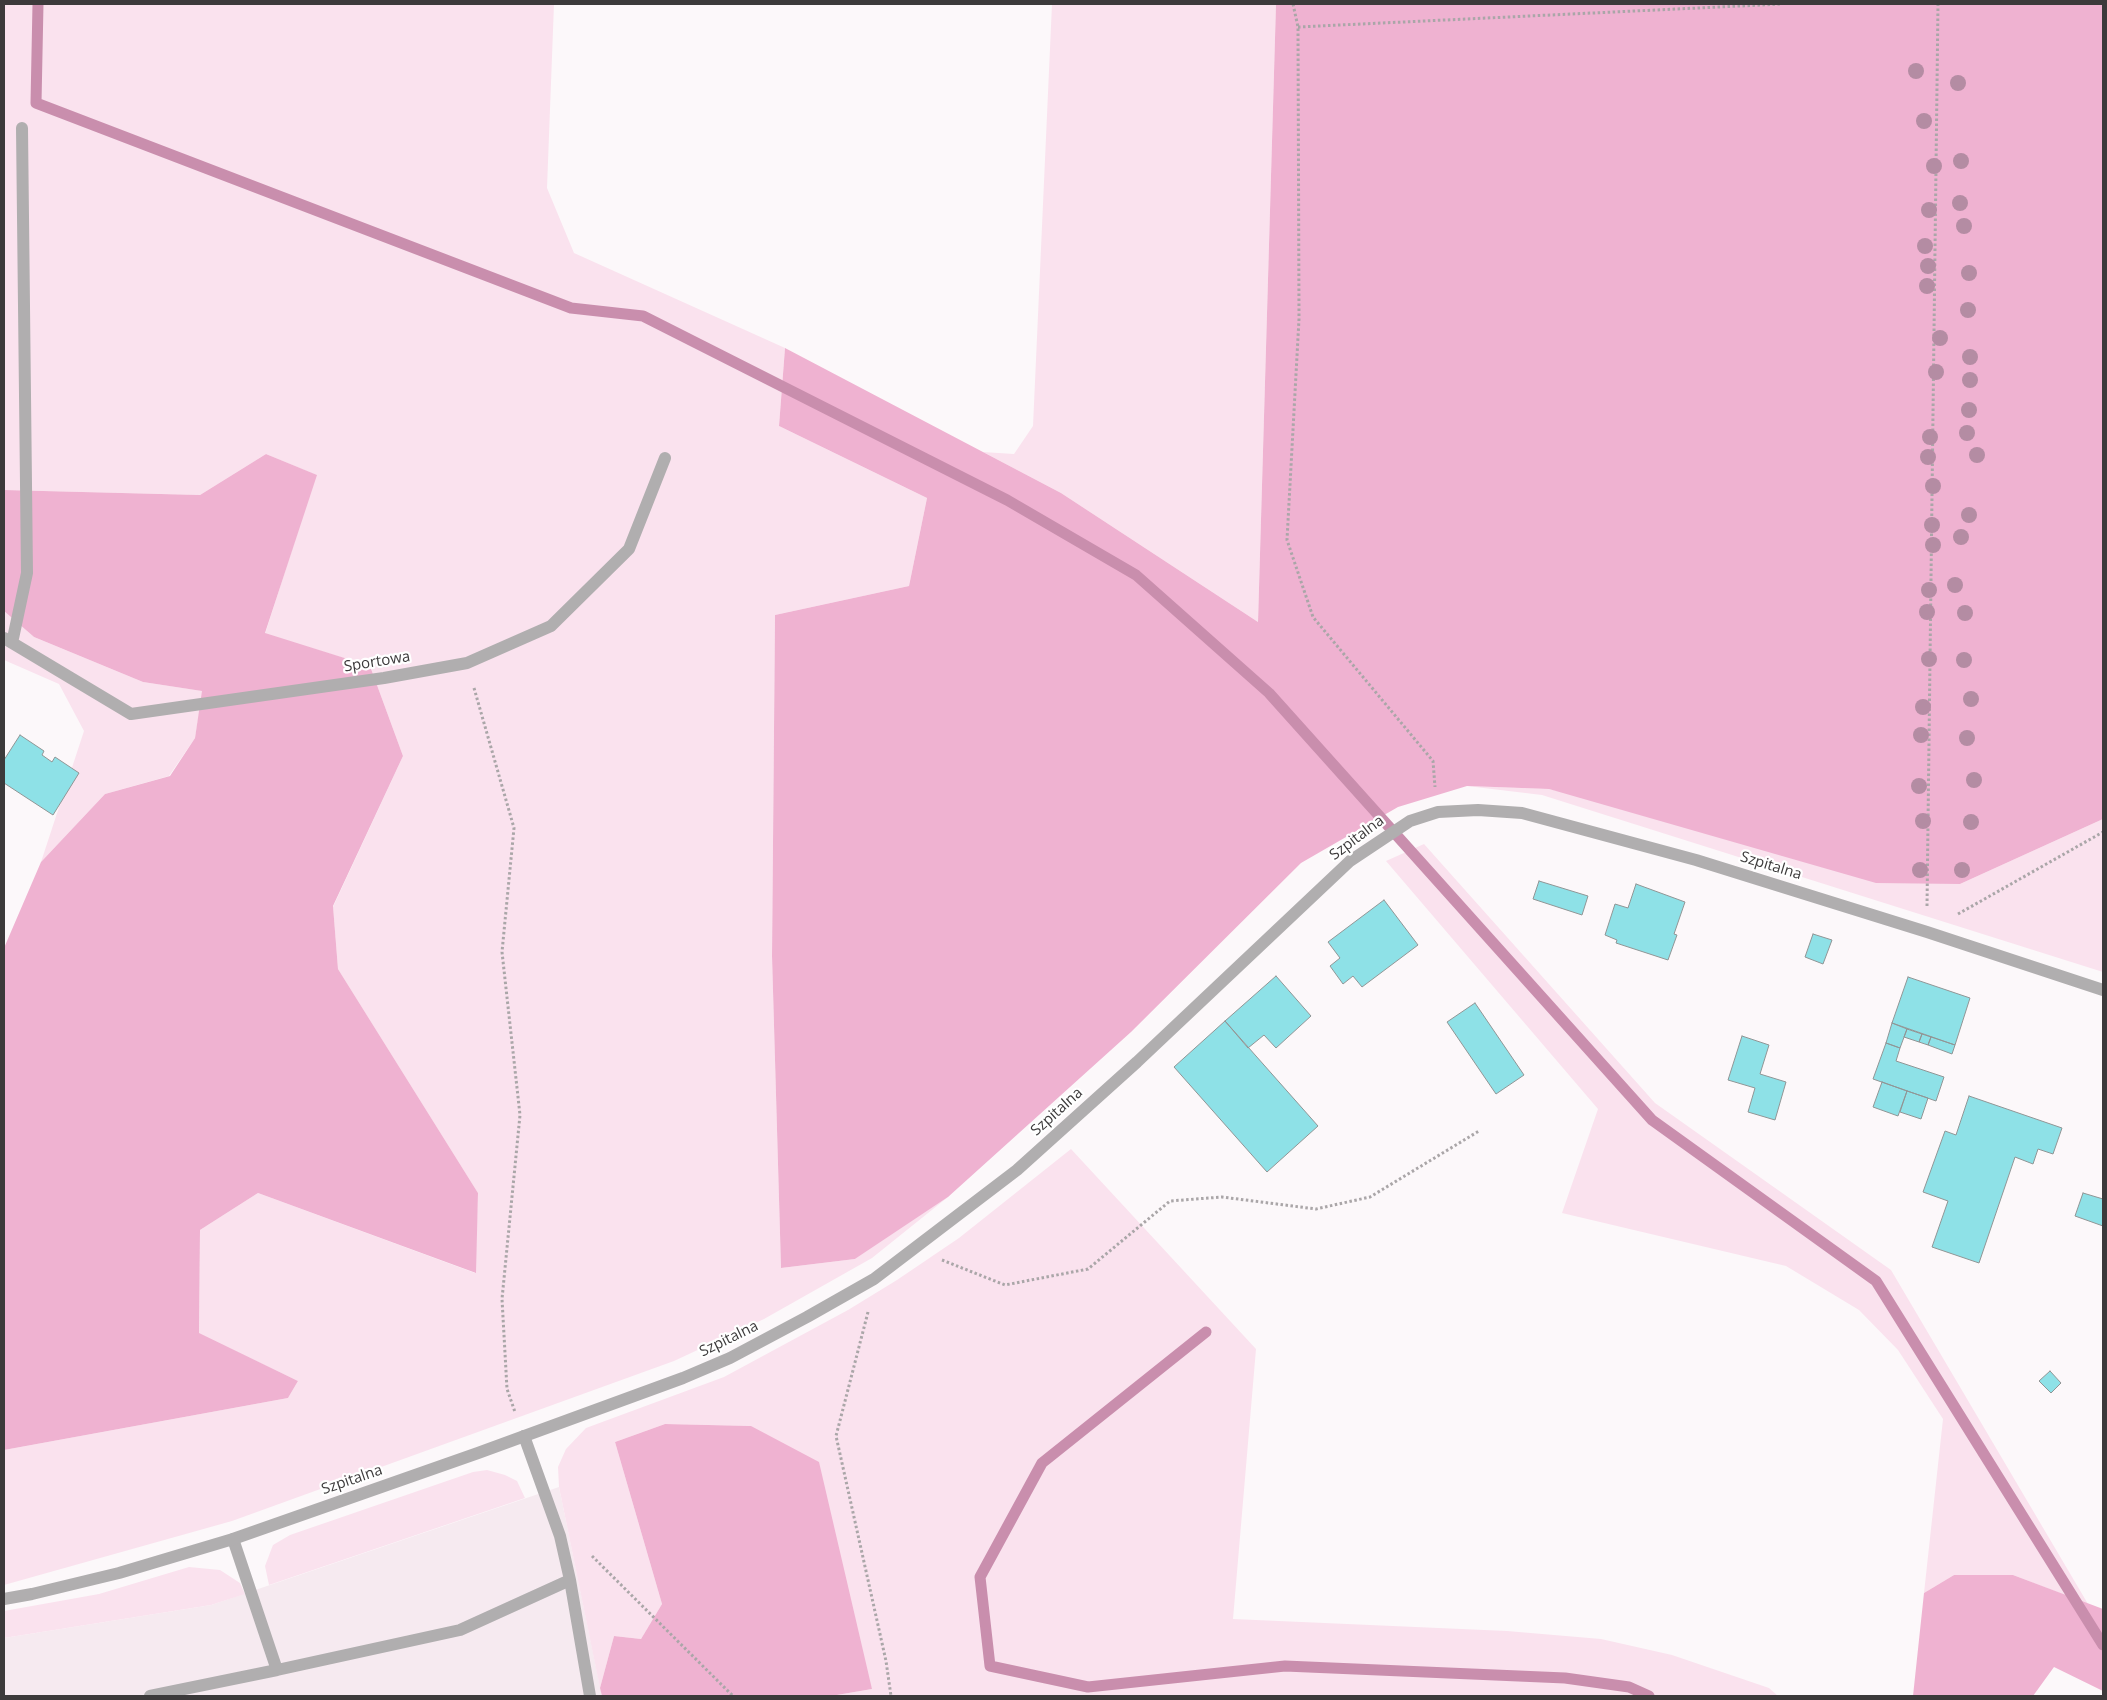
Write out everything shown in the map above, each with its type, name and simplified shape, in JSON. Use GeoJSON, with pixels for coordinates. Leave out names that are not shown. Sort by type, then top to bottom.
{"type":"FeatureCollection","features":[{"type":"Feature","properties":{"kind":"street","name":"Sportowa"},"geometry":{"type":"LineString","coordinates":[[22,128],[27,573],[8,641],[131,714],[384,678],[467,663],[551,626],[630,549],[665,458]]}},
{"type":"Feature","properties":{"kind":"street","name":"Szpitalna"},"geometry":{"type":"LineString","coordinates":[[4,1599],[119,1573],[233,1539],[674,1382],[730,1358],[874,1279],[1017,1170],[1137,1062],[1350,861],[1410,821],[1438,812],[1478,810],[1522,814],[1696,860],[2103,990]]}},
{"type":"Feature","properties":{"kind":"street"},"geometry":{"type":"LineString","coordinates":[[524,1436],[560,1536],[570,1580],[590,1696]]}},
{"type":"Feature","properties":{"kind":"street"},"geometry":{"type":"LineString","coordinates":[[233,1539],[277,1670]]}},
{"type":"Feature","properties":{"kind":"street"},"geometry":{"type":"LineString","coordinates":[[150,1696],[460,1630],[570,1580]]}},
{"type":"Feature","properties":{"kind":"path"},"geometry":{"type":"LineString","coordinates":[[1293,4],[1298,27],[1298,319],[1286,540],[1313,618],[1433,761],[1438,812]]}},
{"type":"Feature","properties":{"kind":"path"},"geometry":{"type":"LineString","coordinates":[[1298,27],[1782,4]]}},
{"type":"Feature","properties":{"kind":"path"},"geometry":{"type":"LineString","coordinates":[[1926,932],[1938,4]]}},
{"type":"Feature","properties":{"kind":"path"},"geometry":{"type":"LineString","coordinates":[[467,663],[514,828],[502,952],[520,1116],[502,1299],[507,1389],[524,1436]]}},
{"type":"Feature","properties":{"kind":"path"},"geometry":{"type":"LineString","coordinates":[[1926,932],[2103,832]]}},
{"type":"Feature","properties":{"kind":"path"},"geometry":{"type":"LineString","coordinates":[[913,1249],[1005,1285],[1088,1269],[1170,1201],[1222,1197],[1316,1209],[1370,1197],[1479,1131]]}},
{"type":"Feature","properties":{"kind":"path"},"geometry":{"type":"LineString","coordinates":[[874,1279],[865,1327],[836,1436],[886,1661],[891,1696]]}},
{"type":"Feature","properties":{"kind":"path"},"geometry":{"type":"LineString","coordinates":[[560,1536],[593,1556],[733,1696]]}},
{"type":"Feature","properties":{"kind":"shaded area"},"geometry":{"type":"Polygon","coordinates":[[[4,4],[554,4],[547,188],[574,253],[785,348],[779,426],[927,498],[909,586],[775,615],[772,956],[781,1268],[855,1259],[948,1197],[872,1258],[764,1319],[674,1361],[232,1521],[4,1585],[4,1450],[288,1398],[298,1381],[199,1334],[200,1230],[258,1193],[475,1273],[478,1193],[338,969],[333,907],[403,756],[370,666],[265,634],[316,475],[266,454],[200,495],[4,490],[4,4]]]}},
{"type":"Feature","properties":{"kind":"shaded area"},"geometry":{"type":"Polygon","coordinates":[[[1052,4],[1276,4],[1258,622],[1061,493],[983,452],[1014,454],[1033,426],[1052,4]]]}},
{"type":"Feature","properties":{"kind":"shaded area"},"geometry":{"type":"Polygon","coordinates":[[[1276,4],[2103,4],[2103,819],[1960,884],[1876,883],[1549,789],[1467,786],[1398,807],[1301,863],[1131,1032],[948,1197],[855,1259],[781,1268],[772,956],[775,615],[909,586],[927,498],[779,426],[785,348],[1061,493],[1258,622],[1276,4]]]}},
{"type":"Feature","properties":{"kind":"shaded area"},"geometry":{"type":"Polygon","coordinates":[[[266,454],[317,475],[265,633],[370,666],[403,756],[333,906],[338,969],[478,1193],[476,1273],[258,1193],[200,1230],[199,1333],[298,1381],[288,1398],[4,1450],[4,948],[41,862],[105,794],[170,776],[195,738],[202,691],[143,682],[34,637],[4,611],[4,490],[200,495],[266,454]]]}},
{"type":"Feature","properties":{"kind":"shaded area"},"geometry":{"type":"Polygon","coordinates":[[[4,611],[34,637],[143,682],[203,691],[195,738],[169,776],[105,794],[41,862],[84,731],[59,684],[4,660],[4,611]]]}},
{"type":"Feature","properties":{"kind":"shaded area"},"geometry":{"type":"Polygon","coordinates":[[[1467,786],[1549,789],[1960,884],[2103,819],[2103,972],[1542,795],[1467,786]]]}},
{"type":"Feature","properties":{"kind":"shaded area"},"geometry":{"type":"Polygon","coordinates":[[[1424,844],[1655,1103],[1891,1270],[2088,1604],[2013,1575],[1954,1575],[1924,1593],[1943,1419],[1898,1350],[1859,1310],[1786,1266],[1562,1213],[1598,1109],[1386,861],[1424,844]]]}},
{"type":"Feature","properties":{"kind":"shaded area"},"geometry":{"type":"Polygon","coordinates":[[[1071,1149],[1256,1349],[1233,1619],[1507,1631],[1601,1639],[1672,1655],[1769,1688],[1778,1696],[831,1696],[872,1689],[751,1426],[665,1424],[615,1442],[662,1604],[641,1639],[614,1636],[600,1688],[559,1487],[558,1467],[566,1449],[586,1428],[724,1377],[848,1310],[959,1238],[1071,1149]]]}},
{"type":"Feature","properties":{"kind":"shaded area"},"geometry":{"type":"Polygon","coordinates":[[[665,1424],[751,1426],[819,1462],[872,1689],[831,1696],[602,1696],[600,1688],[614,1636],[641,1639],[662,1604],[615,1442],[665,1424]]]}},
{"type":"Feature","properties":{"kind":"shaded area"},"geometry":{"type":"Polygon","coordinates":[[[487,1470],[505,1475],[517,1481],[525,1498],[269,1585],[265,1566],[273,1545],[290,1535],[473,1472],[487,1470]]]}},
{"type":"Feature","properties":{"kind":"shaded area"},"geometry":{"type":"Polygon","coordinates":[[[559,1487],[602,1696],[4,1696],[4,1638],[211,1605],[559,1487]]]}},
{"type":"Feature","properties":{"kind":"shaded area"},"geometry":{"type":"Polygon","coordinates":[[[189,1567],[220,1570],[240,1583],[245,1594],[211,1605],[4,1638],[4,1611],[99,1594],[189,1567]]]}},
{"type":"Feature","properties":{"kind":"shaded area"},"geometry":{"type":"Polygon","coordinates":[[[1954,1575],[2013,1575],[2103,1609],[2103,1691],[2054,1667],[2033,1696],[1913,1696],[1924,1593],[1954,1575]]]}},
{"type":"Feature","properties":{"kind":"building"},"geometry":{"type":"Polygon","coordinates":[[[20,735],[44,751],[42,755],[52,762],[55,757],[79,773],[53,815],[4,783],[4,760],[20,735]]]}},
{"type":"Feature","properties":{"kind":"building"},"geometry":{"type":"Polygon","coordinates":[[[1539,881],[1588,896],[1582,915],[1533,899],[1539,881]]]}},
{"type":"Feature","properties":{"kind":"building"},"geometry":{"type":"Polygon","coordinates":[[[1636,884],[1685,902],[1674,934],[1677,935],[1668,960],[1616,943],[1617,940],[1605,935],[1615,904],[1628,908],[1636,884]]]}},
{"type":"Feature","properties":{"kind":"building"},"geometry":{"type":"Polygon","coordinates":[[[1384,900],[1418,945],[1362,987],[1353,976],[1343,984],[1330,966],[1340,958],[1328,942],[1384,900]]]}},
{"type":"Feature","properties":{"kind":"building"},"geometry":{"type":"Polygon","coordinates":[[[1813,934],[1832,940],[1823,964],[1805,957],[1813,934]]]}},
{"type":"Feature","properties":{"kind":"building"},"geometry":{"type":"Polygon","coordinates":[[[1276,976],[1311,1016],[1276,1048],[1264,1035],[1248,1048],[1225,1021],[1276,976]]]}},
{"type":"Feature","properties":{"kind":"building"},"geometry":{"type":"Polygon","coordinates":[[[1908,977],[1970,998],[1955,1045],[1892,1023],[1908,977]]]}},
{"type":"Feature","properties":{"kind":"building"},"geometry":{"type":"Polygon","coordinates":[[[1475,1003],[1524,1075],[1496,1094],[1447,1022],[1475,1003]]]}},
{"type":"Feature","properties":{"kind":"building"},"geometry":{"type":"Polygon","coordinates":[[[1225,1021],[1318,1126],[1267,1172],[1174,1067],[1225,1021]]]}},
{"type":"Feature","properties":{"kind":"building"},"geometry":{"type":"Polygon","coordinates":[[[1892,1023],[1907,1029],[1900,1048],[1886,1043],[1892,1023]]]}},
{"type":"Feature","properties":{"kind":"building"},"geometry":{"type":"Polygon","coordinates":[[[1907,1029],[1922,1034],[1919,1042],[1904,1037],[1907,1029]]]}},
{"type":"Feature","properties":{"kind":"building"},"geometry":{"type":"Polygon","coordinates":[[[1922,1034],[1931,1037],[1928,1045],[1919,1042],[1922,1034]]]}},
{"type":"Feature","properties":{"kind":"building"},"geometry":{"type":"Polygon","coordinates":[[[1742,1036],[1769,1045],[1760,1074],[1786,1082],[1775,1120],[1748,1112],[1755,1088],[1728,1080],[1742,1036]]]}},
{"type":"Feature","properties":{"kind":"building"},"geometry":{"type":"Polygon","coordinates":[[[1931,1037],[1955,1045],[1952,1054],[1928,1045],[1931,1037]]]}},
{"type":"Feature","properties":{"kind":"building"},"geometry":{"type":"Polygon","coordinates":[[[1886,1043],[1900,1048],[1896,1061],[1944,1077],[1936,1101],[1873,1079],[1886,1043]]]}},
{"type":"Feature","properties":{"kind":"building"},"geometry":{"type":"Polygon","coordinates":[[[1882,1082],[1907,1091],[1898,1116],[1873,1107],[1882,1082]]]}},
{"type":"Feature","properties":{"kind":"building"},"geometry":{"type":"Polygon","coordinates":[[[1907,1091],[1928,1098],[1921,1119],[1900,1112],[1907,1091]]]}},
{"type":"Feature","properties":{"kind":"building"},"geometry":{"type":"Polygon","coordinates":[[[1969,1096],[2062,1128],[2053,1154],[2038,1149],[2033,1164],[2015,1157],[1979,1263],[1932,1247],[1948,1201],[1923,1192],[1945,1131],[1956,1135],[1969,1096]]]}},
{"type":"Feature","properties":{"kind":"building"},"geometry":{"type":"Polygon","coordinates":[[[2083,1193],[2103,1199],[2103,1226],[2075,1216],[2083,1193]]]}},
{"type":"Feature","properties":{"kind":"building"},"geometry":{"type":"Polygon","coordinates":[[[2050,1371],[2061,1383],[2051,1393],[2039,1381],[2050,1371]]]}},
{"type":"Feature","properties":{"kind":"waterway"},"geometry":{"type":"LineString","coordinates":[[38,4],[36,103],[571,308],[643,316],[1007,500],[1136,575],[1269,693],[1652,1120],[1876,1281],[2103,1645]]}},
{"type":"Feature","properties":{"kind":"waterway"},"geometry":{"type":"LineString","coordinates":[[1206,1332],[1042,1463],[980,1577],[990,1666],[1088,1687],[1285,1666],[1565,1678],[1629,1687],[1649,1696]]}}]}
